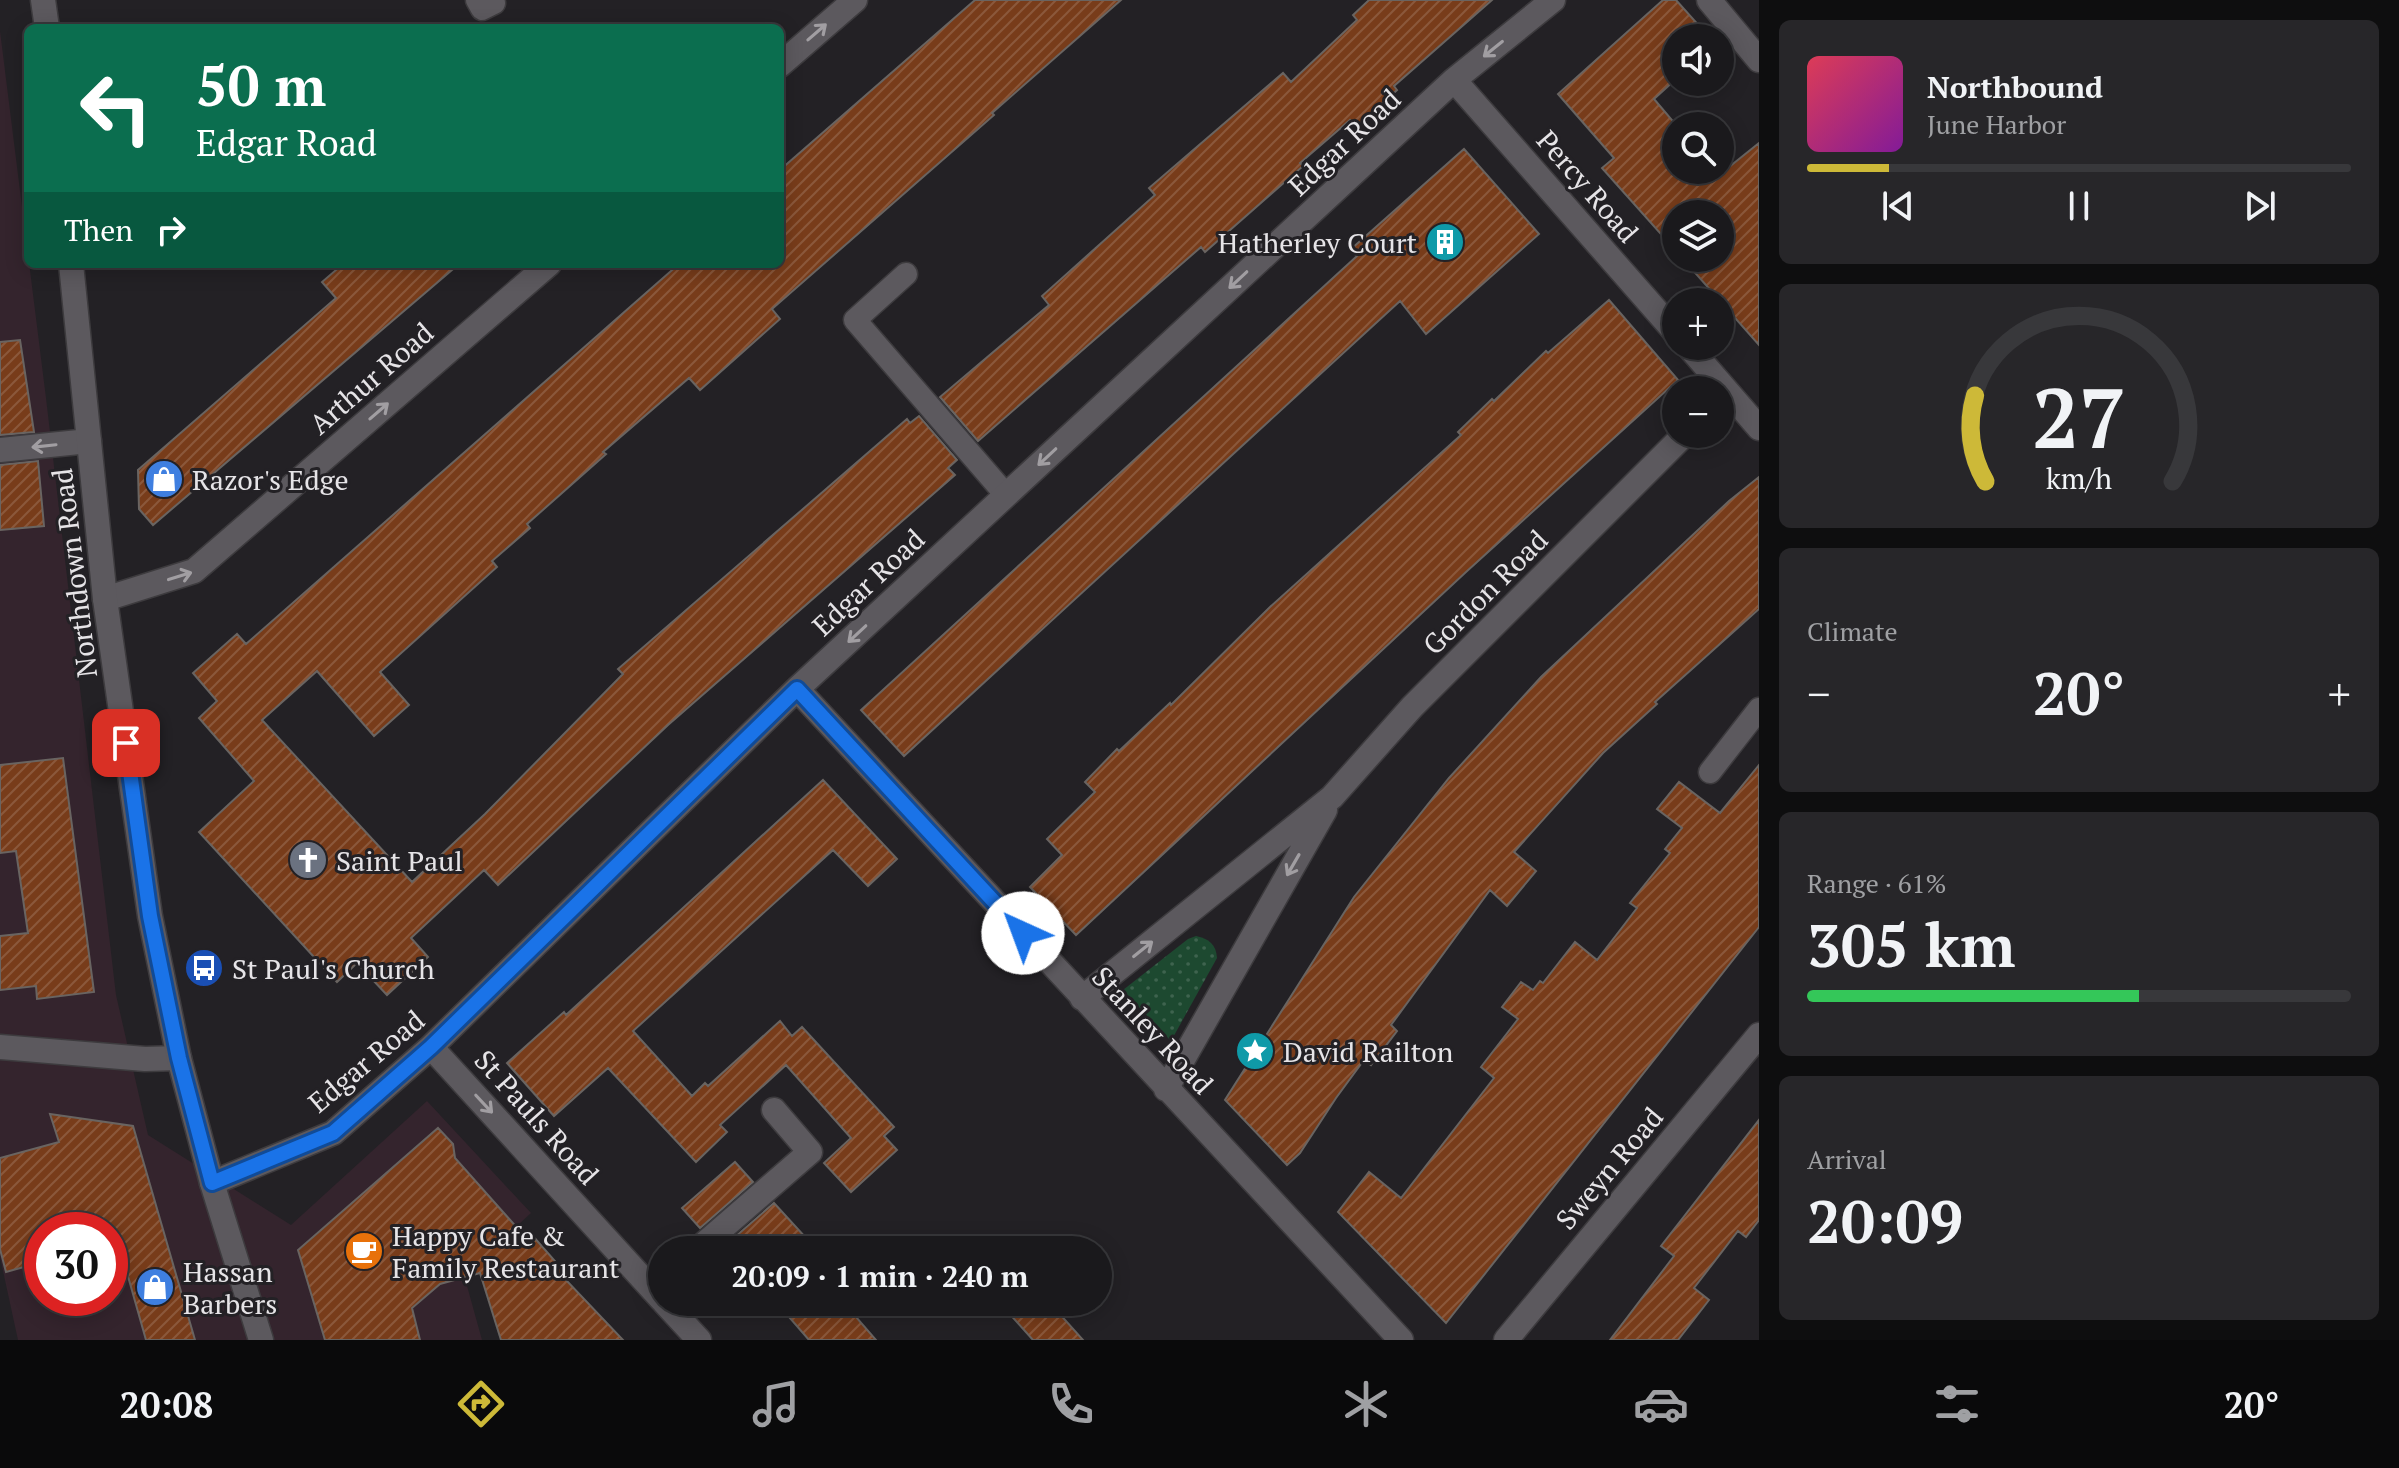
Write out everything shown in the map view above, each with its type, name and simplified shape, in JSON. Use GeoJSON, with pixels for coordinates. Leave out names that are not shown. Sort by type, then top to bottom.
{"type":"FeatureCollection","features":[{"type":"Feature","properties":{"kind":"street"},"geometry":{"type":"LineString","coordinates":[[784,62],[855,0]]}},
{"type":"Feature","properties":{"kind":"street","name":"Edgar Road"},"geometry":{"type":"LineString","coordinates":[[212,1183],[333,1133],[431,1047],[797,689],[1454,80],[1553,0]]}},
{"type":"Feature","properties":{"kind":"street"},"geometry":{"type":"LineString","coordinates":[[1709,0],[1759,60]]}},
{"type":"Feature","properties":{"kind":"street","name":"Percy Road"},"geometry":{"type":"LineString","coordinates":[[1454,80],[1662,317]]}},
{"type":"Feature","properties":{"kind":"street","name":"Northdown Road"},"geometry":{"type":"LineString","coordinates":[[71,268],[105,599],[150,916],[179,1058],[212,1183],[261,1340]]}},
{"type":"Feature","properties":{"kind":"street","name":"Arthur Road"},"geometry":{"type":"LineString","coordinates":[[105,599],[194,571],[544,268]]}},
{"type":"Feature","properties":{"kind":"street"},"geometry":{"type":"LineString","coordinates":[[1734,405],[1759,428]]}},
{"type":"Feature","properties":{"kind":"street"},"geometry":{"type":"LineString","coordinates":[[0,450],[89,441]]}},
{"type":"Feature","properties":{"kind":"street","name":"Gordon Road"},"geometry":{"type":"LineString","coordinates":[[1082,998],[1332,797],[1412,707],[1671,448]]}},
{"type":"Feature","properties":{"kind":"street","name":"Stanley Road"},"geometry":{"type":"LineString","coordinates":[[797,689],[1401,1340]]}},
{"type":"Feature","properties":{"kind":"street","name":"Gordon Road"},"geometry":{"type":"LineString","coordinates":[[1166,1089],[1332,797]]}},
{"type":"Feature","properties":{"kind":"street","name":"Sweyn Road"},"geometry":{"type":"LineString","coordinates":[[1506,1340],[1759,1035]]}},
{"type":"Feature","properties":{"kind":"street"},"geometry":{"type":"LineString","coordinates":[[0,1047],[145,1059],[179,1058]]}},
{"type":"Feature","properties":{"kind":"street","name":"St Pauls Road"},"geometry":{"type":"LineString","coordinates":[[431,1047],[648,1280]]}},
{"type":"Feature","properties":{"kind":"street"},"geometry":{"type":"LineString","coordinates":[[713,1236],[810,1152],[774,1110]]}},
{"type":"Feature","properties":{"kind":"street","name":"St Pauls Road"},"geometry":{"type":"LineString","coordinates":[[679,1316],[699,1340]]}},
{"type":"Feature","properties":{"kind":"lane"},"geometry":{"type":"LineString","coordinates":[[906,274],[855,320],[1006,495]]}},
{"type":"Feature","properties":{"kind":"lane"},"geometry":{"type":"LineString","coordinates":[[1710,772],[1759,709]]}},
{"type":"Feature","properties":{"kind":"shaded area"},"geometry":{"type":"Polygon","coordinates":[[[0,31],[24,222],[24,268],[30,268],[116,995],[148,1135],[291,1225],[427,1101],[531,1213],[464,1275],[482,1340],[18,1340],[0,1257],[0,31]]]}},
{"type":"Feature","properties":{"kind":"green space"},"geometry":{"type":"Polygon","coordinates":[[[1196,936],[1211,943],[1217,958],[1171,1041],[1123,990],[1196,936]]]}},
{"type":"Feature","properties":{"kind":"building"},"geometry":{"type":"Polygon","coordinates":[[[975,0],[1121,0],[772,309],[780,319],[700,390],[689,378],[603,452],[606,454],[527,524],[530,528],[492,561],[497,567],[380,672],[409,705],[374,736],[317,671],[262,720],[412,882],[485,814],[623,674],[618,669],[907,419],[910,423],[919,416],[957,460],[948,468],[955,475],[668,725],[498,885],[484,870],[411,938],[428,957],[387,995],[357,963],[337,982],[199,832],[254,781],[199,718],[217,701],[193,673],[237,634],[246,644],[674,268],[784,268],[784,167],[975,0]]]}},
{"type":"Feature","properties":{"kind":"building"},"geometry":{"type":"Polygon","coordinates":[[[1369,0],[1492,0],[1394,86],[1397,90],[1356,127],[1350,120],[1205,252],[1201,247],[978,441],[940,397],[1049,305],[1042,296],[1155,195],[1149,188],[1283,73],[1291,82],[1357,20],[1353,15],[1369,0]]]}},
{"type":"Feature","properties":{"kind":"building"},"geometry":{"type":"Polygon","coordinates":[[[1663,0],[1676,0],[1697,24],[1662,24],[1662,92],[1654,99],[1665,112],[1662,112],[1662,184],[1734,184],[1734,163],[1759,143],[1759,345],[1734,317],[1734,288],[1709,288],[1694,272],[1734,272],[1734,200],[1662,200],[1662,235],[1602,168],[1614,158],[1558,94],[1663,0]]]}},
{"type":"Feature","properties":{"kind":"building"},"geometry":{"type":"Polygon","coordinates":[[[1464,149],[1539,234],[1426,334],[1400,301],[904,756],[861,710],[1357,256],[1350,250],[1464,149]]]}},
{"type":"Feature","properties":{"kind":"building"},"geometry":{"type":"Polygon","coordinates":[[[338,268],[454,268],[153,525],[139,509],[138,470],[336,298],[322,282],[338,268]]]}},
{"type":"Feature","properties":{"kind":"building"},"geometry":{"type":"Polygon","coordinates":[[[1609,300],[1675,376],[1662,376],[1662,394],[1466,572],[1076,935],[1030,887],[1062,855],[1047,839],[1095,792],[1085,782],[1117,749],[1119,751],[1171,705],[1270,607],[1461,435],[1458,432],[1492,399],[1494,401],[1546,351],[1548,353],[1609,300]]]}},
{"type":"Feature","properties":{"kind":"building"},"geometry":{"type":"Polygon","coordinates":[[[20,340],[34,432],[0,435],[0,342],[20,340]]]}},
{"type":"Feature","properties":{"kind":"building"},"geometry":{"type":"Polygon","coordinates":[[[38,461],[44,526],[0,530],[0,465],[38,461]]]}},
{"type":"Feature","properties":{"kind":"building"},"geometry":{"type":"Polygon","coordinates":[[[1759,477],[1759,609],[1603,753],[1514,852],[1536,871],[1507,906],[1490,890],[1391,1025],[1397,1031],[1371,1065],[1364,1060],[1300,1153],[1287,1165],[1225,1100],[1354,897],[1449,778],[1541,677],[1729,501],[1759,477]]]}},
{"type":"Feature","properties":{"kind":"building"},"geometry":{"type":"Polygon","coordinates":[[[63,758],[94,992],[37,999],[36,986],[0,990],[0,936],[28,933],[16,851],[0,853],[0,765],[63,758]]]}},
{"type":"Feature","properties":{"kind":"building"},"geometry":{"type":"Polygon","coordinates":[[[1759,765],[1759,927],[1446,1323],[1338,1212],[1369,1172],[1401,1198],[1494,1078],[1481,1067],[1518,1019],[1502,1007],[1521,982],[1533,990],[1540,981],[1543,983],[1575,942],[1597,960],[1637,908],[1630,903],[1670,853],[1665,849],[1682,828],[1657,809],[1679,782],[1720,813],[1759,765]]]}},
{"type":"Feature","properties":{"kind":"building"},"geometry":{"type":"Polygon","coordinates":[[[823,780],[897,859],[868,886],[833,850],[633,1031],[692,1096],[705,1083],[708,1086],[780,1021],[792,1036],[802,1027],[894,1127],[884,1136],[897,1150],[851,1192],[824,1163],[851,1138],[786,1065],[720,1125],[727,1132],[696,1162],[608,1068],[554,1116],[507,1063],[564,1012],[566,1015],[823,780]]]}},
{"type":"Feature","properties":{"kind":"building"},"geometry":{"type":"Polygon","coordinates":[[[50,1114],[133,1126],[195,1340],[146,1340],[128,1276],[128,1212],[24,1212],[24,1267],[6,1272],[0,1249],[0,1158],[59,1142],[50,1114]]]}},
{"type":"Feature","properties":{"kind":"building"},"geometry":{"type":"Polygon","coordinates":[[[1759,1120],[1759,1220],[1746,1237],[1738,1231],[1694,1288],[1709,1300],[1678,1340],[1610,1340],[1674,1256],[1661,1246],[1759,1120]]]}},
{"type":"Feature","properties":{"kind":"building"},"geometry":{"type":"Polygon","coordinates":[[[438,1128],[453,1144],[455,1158],[527,1239],[532,1235],[568,1276],[565,1279],[623,1340],[501,1340],[480,1273],[440,1284],[412,1308],[420,1340],[325,1340],[298,1250],[438,1128]]]}},
{"type":"Feature","properties":{"kind":"building"},"geometry":{"type":"Polygon","coordinates":[[[735,1162],[753,1182],[700,1228],[682,1208],[735,1162]]]}},
{"type":"Feature","properties":{"kind":"building"},"geometry":{"type":"Polygon","coordinates":[[[774,1203],[804,1236],[736,1236],[774,1203]]]}},
{"type":"Feature","properties":{"kind":"building"},"geometry":{"type":"Polygon","coordinates":[[[788,1316],[855,1316],[876,1340],[809,1340],[788,1316]]]}},
{"type":"Feature","properties":{"kind":"building"},"geometry":{"type":"Polygon","coordinates":[[[1012,1316],[1062,1316],[1083,1340],[1033,1340],[1012,1316]]]}},
{"type":"Feature","properties":{"kind":"place","name":"Hatherley Court"},"geometry":{"type":"Point","coordinates":[1445,242]}},
{"type":"Feature","properties":{"kind":"place","name":"Razor's Edge"},"geometry":{"type":"Point","coordinates":[164,479]}},
{"type":"Feature","properties":{"kind":"place","name":"Saint Paul"},"geometry":{"type":"Point","coordinates":[308,860]}},
{"type":"Feature","properties":{"kind":"place","name":"St Paul's Church"},"geometry":{"type":"Point","coordinates":[204,968]}},
{"type":"Feature","properties":{"kind":"place","name":"David Railton"},"geometry":{"type":"Point","coordinates":[1255,1051]}},
{"type":"Feature","properties":{"kind":"place","name":"Happy Cafe & Family Restaurant"},"geometry":{"type":"Point","coordinates":[364,1251]}},
{"type":"Feature","properties":{"kind":"place","name":"Hassan Barbers"},"geometry":{"type":"Point","coordinates":[155,1287]}},
{"type":"Feature","properties":{"kind":"route"},"geometry":{"type":"LineString","coordinates":[[126,743],[150,916],[179,1058],[212,1183],[333,1133],[431,1047],[797,689],[1023,933]]}}]}
